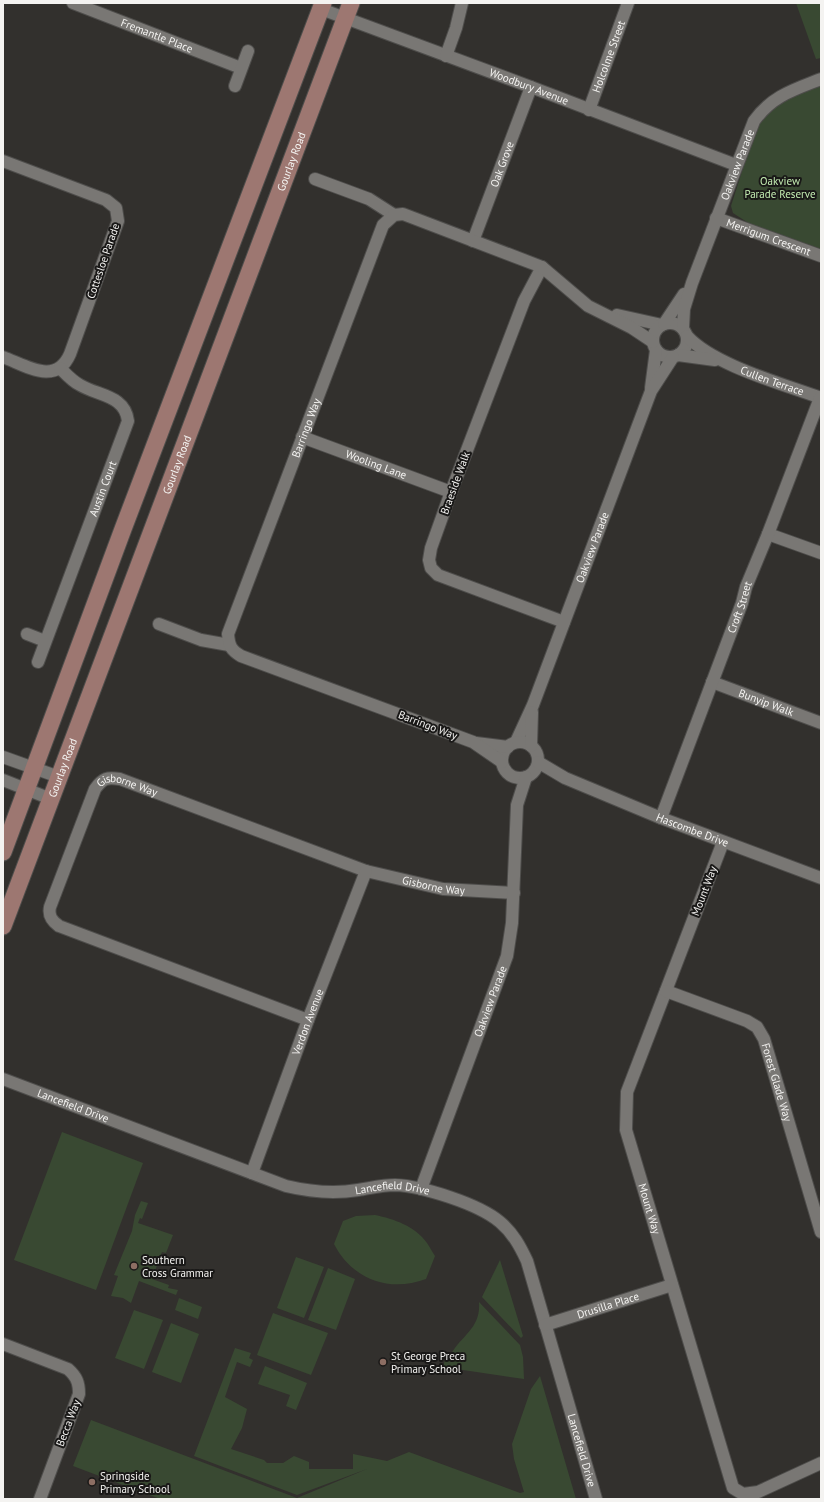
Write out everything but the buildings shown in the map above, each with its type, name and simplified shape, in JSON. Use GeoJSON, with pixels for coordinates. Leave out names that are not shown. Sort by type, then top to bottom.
{"type":"FeatureCollection","features":[{"type":"Feature","properties":{"kind":"main road","name":"Gourlay Road"},"geometry":{"type":"LineString","coordinates":[[3,926],[351,3]]}},
{"type":"Feature","properties":{"kind":"main road"},"geometry":{"type":"LineString","coordinates":[[3,852],[120,536],[322,6]]}},
{"type":"Feature","properties":{"kind":"street","name":"Fremantle Place"},"geometry":{"type":"LineString","coordinates":[[73,3],[241,68]]}},
{"type":"Feature","properties":{"kind":"street","name":"Holcolme Street"},"geometry":{"type":"LineString","coordinates":[[589,110],[628,3]]}},
{"type":"Feature","properties":{"kind":"street","name":"Woodbury Avenue"},"geometry":{"type":"LineString","coordinates":[[322,6],[346,19],[736,165]]}},
{"type":"Feature","properties":{"kind":"street"},"geometry":{"type":"LineString","coordinates":[[442,54],[450,25],[461,6]]}},
{"type":"Feature","properties":{"kind":"street"},"geometry":{"type":"LineString","coordinates":[[235,86],[248,51]]}},
{"type":"Feature","properties":{"kind":"street","name":"Oakview Parade"},"geometry":{"type":"LineString","coordinates":[[685,332],[684,309],[692,283],[748,132],[762,111],[777,98],[821,80]]}},
{"type":"Feature","properties":{"kind":"street","name":"Oak Grove"},"geometry":{"type":"LineString","coordinates":[[473,241],[531,87]]}},
{"type":"Feature","properties":{"kind":"street","name":"Cottesloe Parade"},"geometry":{"type":"LineString","coordinates":[[3,161],[106,200],[116,208],[118,221],[112,241],[70,354],[60,368]]}},
{"type":"Feature","properties":{"kind":"street"},"geometry":{"type":"LineString","coordinates":[[315,179],[369,199],[394,216],[403,214],[542,267],[588,306],[604,313],[655,346],[664,356],[675,356],[686,347],[685,332],[674,323],[663,324],[604,313]]}},
{"type":"Feature","properties":{"kind":"street","name":"Barringo Way"},"geometry":{"type":"LineString","coordinates":[[394,216],[383,225],[228,634],[229,645],[241,656],[472,742],[502,762]]}},
{"type":"Feature","properties":{"kind":"street","name":"Merrigum Crescent"},"geometry":{"type":"LineString","coordinates":[[716,218],[821,256]]}},
{"type":"Feature","properties":{"kind":"street","name":"Braeside Walk"},"geometry":{"type":"LineString","coordinates":[[542,267],[524,300],[451,492],[431,548],[429,560],[431,568],[438,575],[564,622]]}},
{"type":"Feature","properties":{"kind":"street","name":"Oakview Parade"},"geometry":{"type":"LineString","coordinates":[[663,324],[692,283]]}},
{"type":"Feature","properties":{"kind":"street"},"geometry":{"type":"LineString","coordinates":[[655,346],[655,332],[663,324]]}},
{"type":"Feature","properties":{"kind":"street","name":"Cullen Terrace"},"geometry":{"type":"LineString","coordinates":[[685,332],[695,345],[724,362],[820,398]]}},
{"type":"Feature","properties":{"kind":"street","name":"Oakview Parade"},"geometry":{"type":"LineString","coordinates":[[651,391],[655,346]]}},
{"type":"Feature","properties":{"kind":"street","name":"Oakview Parade"},"geometry":{"type":"LineString","coordinates":[[512,745],[533,705],[651,391],[675,356]]}},
{"type":"Feature","properties":{"kind":"street","name":"Cullen Terrace"},"geometry":{"type":"LineString","coordinates":[[675,356],[724,362]]}},
{"type":"Feature","properties":{"kind":"street"},"geometry":{"type":"LineString","coordinates":[[3,357],[47,372],[60,368]]}},
{"type":"Feature","properties":{"kind":"street","name":"Austin Court"},"geometry":{"type":"LineString","coordinates":[[38,662],[128,421],[124,407],[119,402],[78,384],[60,368]]}},
{"type":"Feature","properties":{"kind":"street","name":"Croft Street"},"geometry":{"type":"LineString","coordinates":[[661,818],[742,603],[746,587],[820,398]]}},
{"type":"Feature","properties":{"kind":"street","name":"Wooling Lane"},"geometry":{"type":"LineString","coordinates":[[302,437],[451,492]]}},
{"type":"Feature","properties":{"kind":"street"},"geometry":{"type":"LineString","coordinates":[[768,534],[821,553]]}},
{"type":"Feature","properties":{"kind":"street","name":"Barringo Way"},"geometry":{"type":"LineString","coordinates":[[159,624],[201,640],[229,645]]}},
{"type":"Feature","properties":{"kind":"street"},"geometry":{"type":"LineString","coordinates":[[27,634],[45,641]]}},
{"type":"Feature","properties":{"kind":"street","name":"Bunyip Walk"},"geometry":{"type":"LineString","coordinates":[[712,682],[821,723]]}},
{"type":"Feature","properties":{"kind":"street","name":"Oakview Parade"},"geometry":{"type":"LineString","coordinates":[[531,746],[533,705]]}},
{"type":"Feature","properties":{"kind":"street","name":"Barringo Way"},"geometry":{"type":"LineString","coordinates":[[472,742],[512,745]]}},
{"type":"Feature","properties":{"kind":"street"},"geometry":{"type":"LineString","coordinates":[[526,743],[537,753],[532,770],[515,777],[506,771],[502,762],[504,751],[512,745],[526,743]]}},
{"type":"Feature","properties":{"kind":"street"},"geometry":{"type":"LineString","coordinates":[[3,757],[59,777]]}},
{"type":"Feature","properties":{"kind":"street","name":"Oakview Parade"},"geometry":{"type":"LineString","coordinates":[[517,805],[532,770]]}},
{"type":"Feature","properties":{"kind":"street","name":"Hascombe Drive"},"geometry":{"type":"LineString","coordinates":[[532,770],[565,778],[661,818],[821,878]]}},
{"type":"Feature","properties":{"kind":"street","name":"Oakview Parade"},"geometry":{"type":"LineString","coordinates":[[421,1189],[507,956],[512,923],[514,893],[517,805],[510,775]]}},
{"type":"Feature","properties":{"kind":"street","name":"Gisborne Way"},"geometry":{"type":"LineString","coordinates":[[308,1020],[59,926],[53,921],[50,916],[50,907],[94,789],[101,780],[108,777],[120,779],[366,871],[443,889],[514,893]]}},
{"type":"Feature","properties":{"kind":"street"},"geometry":{"type":"LineString","coordinates":[[3,780],[51,799]]}},
{"type":"Feature","properties":{"kind":"street","name":"Mount Way"},"geometry":{"type":"LineString","coordinates":[[723,842],[627,1092],[626,1130],[733,1488],[743,1494],[758,1492],[821,1463]]}},
{"type":"Feature","properties":{"kind":"street","name":"Verdon Avenue"},"geometry":{"type":"LineString","coordinates":[[252,1173],[308,1020],[366,871]]}},
{"type":"Feature","properties":{"kind":"street","name":"Forest Glade Way"},"geometry":{"type":"LineString","coordinates":[[666,991],[747,1021],[757,1027],[764,1039],[821,1232]]}},
{"type":"Feature","properties":{"kind":"street","name":"Lancefield Drive"},"geometry":{"type":"LineString","coordinates":[[3,1079],[286,1186],[321,1192],[394,1186],[421,1189],[481,1210],[498,1221],[510,1232],[520,1245],[527,1261],[596,1499]]}},
{"type":"Feature","properties":{"kind":"street","name":"Drusilla Place"},"geometry":{"type":"LineString","coordinates":[[545,1325],[672,1285]]}},
{"type":"Feature","properties":{"kind":"street","name":"Becca Way"},"geometry":{"type":"LineString","coordinates":[[3,1344],[68,1369],[74,1374],[79,1386],[79,1394],[40,1499]]}},
{"type":"Feature","properties":{"kind":"green space"},"geometry":{"type":"Polygon","coordinates":[[[796,3],[821,3],[821,58],[816,59],[796,3]]]}},
{"type":"Feature","properties":{"kind":"green space","name":"Oakview Parade Reserve"},"geometry":{"type":"Polygon","coordinates":[[[821,85],[821,249],[750,224],[733,213],[731,206],[756,127],[766,114],[786,97],[821,85]]]}},
{"type":"Feature","properties":{"kind":"green space"},"geometry":{"type":"Polygon","coordinates":[[[62,1132],[143,1163],[96,1290],[14,1260],[62,1132]]]}},
{"type":"Feature","properties":{"kind":"green space"},"geometry":{"type":"Polygon","coordinates":[[[141,1201],[148,1203],[142,1219],[140,1218],[138,1223],[173,1235],[166,1253],[162,1252],[152,1279],[169,1285],[168,1288],[178,1290],[176,1295],[139,1281],[131,1303],[123,1298],[111,1296],[118,1276],[114,1275],[132,1231],[135,1215],[141,1201]]]}},
{"type":"Feature","properties":{"kind":"green space"},"geometry":{"type":"Polygon","coordinates":[[[375,1215],[404,1224],[416,1232],[427,1243],[435,1256],[426,1279],[412,1283],[399,1284],[373,1280],[361,1274],[342,1256],[334,1244],[343,1221],[356,1216],[375,1215]]]}},
{"type":"Feature","properties":{"kind":"green space"},"geometry":{"type":"Polygon","coordinates":[[[296,1257],[324,1267],[304,1318],[277,1308],[296,1257]]]}},
{"type":"Feature","properties":{"kind":"green space"},"geometry":{"type":"Polygon","coordinates":[[[500,1260],[523,1336],[521,1338],[482,1297],[500,1260]]]}},
{"type":"Feature","properties":{"kind":"green space"},"geometry":{"type":"Polygon","coordinates":[[[328,1268],[355,1279],[336,1330],[308,1320],[328,1268]]]}},
{"type":"Feature","properties":{"kind":"green space"},"geometry":{"type":"Polygon","coordinates":[[[179,1298],[202,1307],[198,1319],[175,1310],[179,1298]]]}},
{"type":"Feature","properties":{"kind":"green space"},"geometry":{"type":"Polygon","coordinates":[[[479,1302],[520,1345],[523,1357],[524,1379],[443,1367],[447,1353],[451,1354],[455,1347],[474,1325],[479,1311],[479,1302]]]}},
{"type":"Feature","properties":{"kind":"green space"},"geometry":{"type":"Polygon","coordinates":[[[134,1310],[163,1320],[144,1369],[115,1358],[134,1310]]]}},
{"type":"Feature","properties":{"kind":"green space"},"geometry":{"type":"Polygon","coordinates":[[[273,1313],[328,1333],[311,1375],[257,1355],[273,1313]]]}},
{"type":"Feature","properties":{"kind":"green space"},"geometry":{"type":"Polygon","coordinates":[[[171,1323],[199,1334],[181,1383],[152,1372],[171,1323]]]}},
{"type":"Feature","properties":{"kind":"green space"},"geometry":{"type":"Polygon","coordinates":[[[235,1348],[251,1353],[249,1358],[253,1360],[250,1367],[237,1362],[225,1397],[247,1409],[242,1428],[231,1449],[264,1460],[267,1463],[283,1463],[294,1456],[309,1462],[309,1469],[353,1469],[353,1454],[387,1461],[409,1452],[520,1493],[524,1492],[514,1459],[512,1444],[531,1389],[540,1376],[576,1499],[160,1499],[73,1466],[91,1420],[297,1498],[367,1469],[297,1495],[194,1456],[235,1348]]]}},
{"type":"Feature","properties":{"kind":"green space"},"geometry":{"type":"Polygon","coordinates":[[[265,1366],[307,1383],[296,1410],[286,1406],[290,1395],[258,1384],[265,1366]]]}},
{"type":"Feature","properties":{"kind":"place","name":"Southern Cross Grammar"},"geometry":{"type":"Point","coordinates":[134,1266]}},
{"type":"Feature","properties":{"kind":"place","name":"St George Preca Primary School"},"geometry":{"type":"Point","coordinates":[383,1362]}},
{"type":"Feature","properties":{"kind":"place","name":"Springside Primary School"},"geometry":{"type":"Point","coordinates":[92,1482]}}]}
